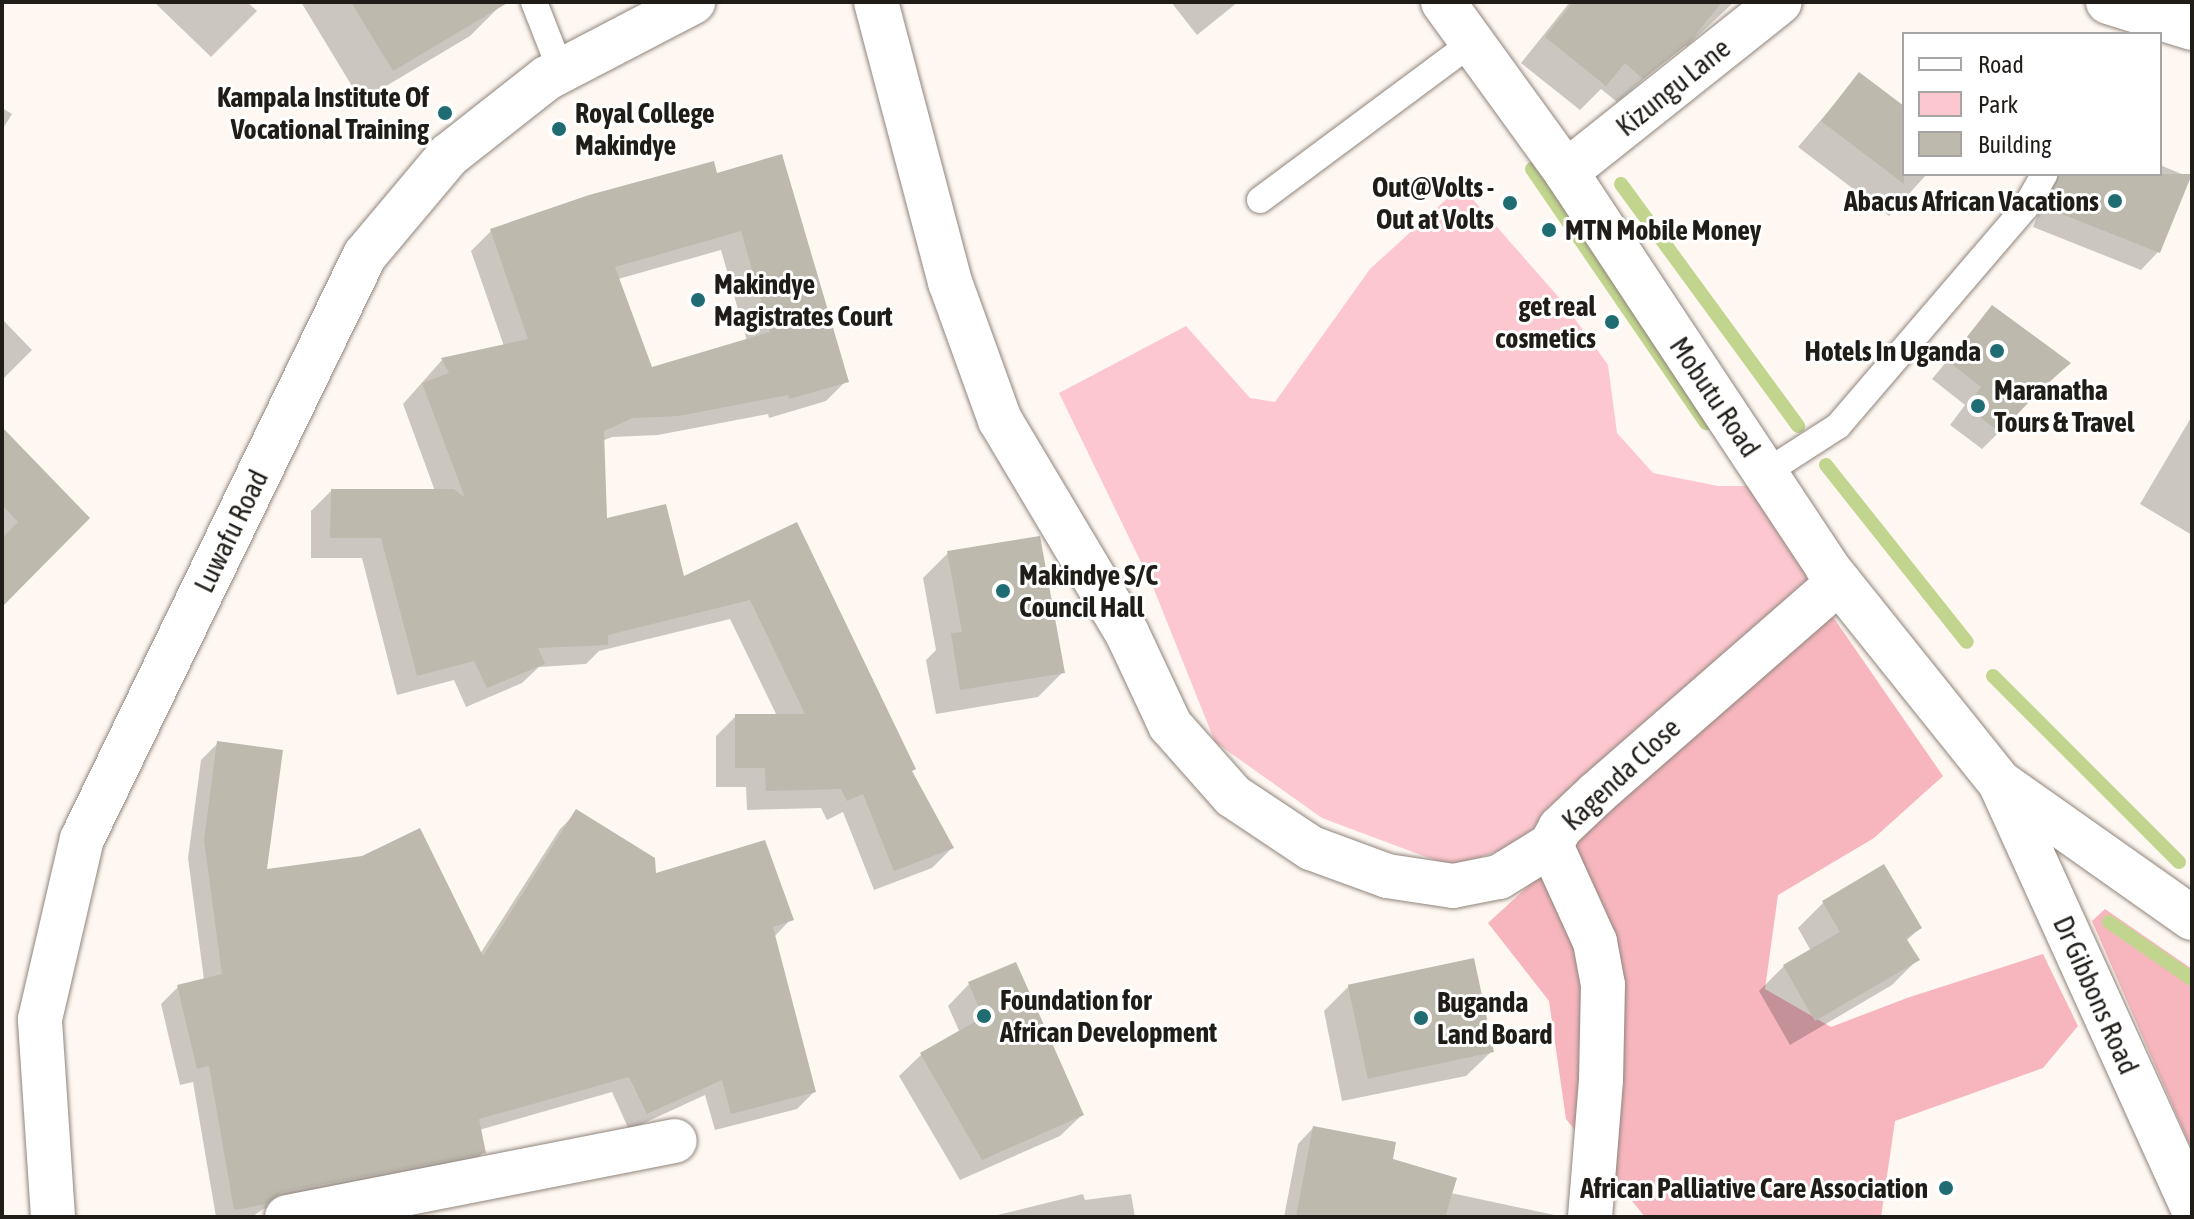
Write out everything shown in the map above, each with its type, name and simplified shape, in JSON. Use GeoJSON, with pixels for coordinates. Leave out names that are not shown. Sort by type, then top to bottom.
{"type":"FeatureCollection","features":[{"type":"Feature","properties":{"kind":"street","name":"Luwafu Road"},"geometry":{"type":"LineString","coordinates":[[53,1217],[40,1019],[82,839],[365,255],[449,155],[547,78],[693,2]]}},
{"type":"Feature","properties":{"kind":"street"},"geometry":{"type":"LineString","coordinates":[[876,2],[950,282],[1000,420],[1127,633],[1170,725],[1233,796],[1311,848],[1387,876],[1453,886],[1499,877],[1551,845]]}},
{"type":"Feature","properties":{"kind":"street","name":"Kizungu Lane"},"geometry":{"type":"LineString","coordinates":[[1566,172],[1780,2]]}},
{"type":"Feature","properties":{"kind":"street"},"geometry":{"type":"LineString","coordinates":[[2108,2],[2192,28]]}},
{"type":"Feature","properties":{"kind":"street","name":"Mobutu Road"},"geometry":{"type":"LineString","coordinates":[[1462,17],[1839,582],[2000,783]]}},
{"type":"Feature","properties":{"kind":"street","name":"Kagenda Close"},"geometry":{"type":"LineString","coordinates":[[1590,1217],[1601,1080],[1603,985],[1595,942],[1551,845],[1560,828],[1597,793],[1715,686],[1839,582]]}},
{"type":"Feature","properties":{"kind":"street"},"geometry":{"type":"LineString","coordinates":[[2000,783],[2192,918]]}},
{"type":"Feature","properties":{"kind":"street","name":"Dr Gibbons Road"},"geometry":{"type":"LineString","coordinates":[[2000,783],[2192,1207]]}},
{"type":"Feature","properties":{"kind":"street"},"geometry":{"type":"LineString","coordinates":[[287,1217],[675,1141]]}},
{"type":"Feature","properties":{"kind":"lane"},"geometry":{"type":"LineString","coordinates":[[534,2],[561,71]]}},
{"type":"Feature","properties":{"kind":"lane"},"geometry":{"type":"LineString","coordinates":[[1260,200],[1462,17]]}},
{"type":"Feature","properties":{"kind":"lane"},"geometry":{"type":"LineString","coordinates":[[1765,473],[1838,426],[2025,208],[2044,176]]}},
{"type":"Feature","properties":{"kind":"green space"},"geometry":{"type":"Polygon","coordinates":[[[1461,186],[1562,301],[1608,365],[1617,433],[1653,473],[1718,486],[1748,486],[1811,576],[1515,845],[1453,867],[1322,818],[1215,742],[1153,587],[1059,393],[1186,326],[1250,398],[1275,402],[1370,269],[1461,186]]]}},
{"type":"Feature","properties":{"kind":"shaded area"},"geometry":{"type":"Polygon","coordinates":[[[1831,614],[1943,776],[1874,838],[1778,895],[1765,989],[1831,1027],[1907,998],[2043,954],[2078,1026],[2043,1068],[1895,1121],[1881,1217],[1645,1217],[1566,1119],[1549,1001],[1488,923],[1757,676],[1831,614]]]}},
{"type":"Feature","properties":{"kind":"shaded area"},"geometry":{"type":"Polygon","coordinates":[[[2105,909],[2192,969],[2192,1150],[2092,921],[2105,909]]]}},
{"type":"Feature","properties":{"kind":"building"},"geometry":{"type":"Polygon","coordinates":[[[351,2],[509,2],[393,71],[351,2]]]}},
{"type":"Feature","properties":{"kind":"building"},"geometry":{"type":"Polygon","coordinates":[[[1573,2],[1722,2],[1689,43],[1643,79],[1625,63],[1606,86],[1545,37],[1573,2]]]}},
{"type":"Feature","properties":{"kind":"building"},"geometry":{"type":"Polygon","coordinates":[[[1859,72],[1902,104],[1904,184],[1821,121],[1859,72]]]}},
{"type":"Feature","properties":{"kind":"building"},"geometry":{"type":"Polygon","coordinates":[[[782,154],[849,382],[789,399],[788,395],[679,416],[633,418],[604,431],[607,518],[666,504],[684,576],[797,522],[916,769],[912,771],[954,848],[894,871],[863,794],[847,801],[841,789],[766,791],[765,768],[735,768],[735,714],[805,714],[750,600],[608,635],[608,645],[538,648],[545,664],[487,688],[474,661],[417,676],[381,538],[330,538],[331,489],[454,489],[465,498],[422,383],[449,373],[441,358],[528,339],[490,229],[589,195],[714,161],[717,173],[782,154]],[[741,231],[615,267],[652,367],[770,332],[741,231]]]}},
{"type":"Feature","properties":{"kind":"building"},"geometry":{"type":"Polygon","coordinates":[[[2192,174],[2160,253],[2049,209],[2062,176],[2192,174]]]}},
{"type":"Feature","properties":{"kind":"building"},"geometry":{"type":"Polygon","coordinates":[[[1992,305],[2071,363],[2035,394],[2001,433],[1966,407],[1981,387],[1948,361],[1992,305]]]}},
{"type":"Feature","properties":{"kind":"building"},"geometry":{"type":"Polygon","coordinates":[[[2,427],[90,518],[2,607],[2,538],[18,522],[2,505],[2,427]]]}},
{"type":"Feature","properties":{"kind":"building","name":"Makindye S/C Council Hall"},"geometry":{"type":"Polygon","coordinates":[[[1040,536],[1065,673],[960,690],[951,633],[962,632],[947,551],[1040,536]]]}},
{"type":"Feature","properties":{"kind":"building"},"geometry":{"type":"Polygon","coordinates":[[[217,741],[283,750],[267,869],[362,856],[420,828],[483,956],[576,809],[655,858],[656,873],[765,840],[794,920],[773,927],[816,1092],[731,1114],[722,1080],[647,1114],[629,1077],[479,1119],[486,1153],[282,1192],[266,1204],[234,1210],[209,1066],[197,1069],[177,985],[222,974],[204,840],[217,741]]]}},
{"type":"Feature","properties":{"kind":"building"},"geometry":{"type":"Polygon","coordinates":[[[1884,864],[1922,928],[1906,938],[1920,960],[1815,1021],[1783,965],[1840,932],[1822,901],[1884,864]]]}},
{"type":"Feature","properties":{"kind":"building","name":"Buganda Land Board"},"geometry":{"type":"Polygon","coordinates":[[[1474,958],[1494,1052],[1368,1079],[1348,985],[1474,958]]]}},
{"type":"Feature","properties":{"kind":"building"},"geometry":{"type":"Polygon","coordinates":[[[1016,962],[1084,1115],[982,1160],[920,1053],[983,1017],[968,982],[1016,962]]]}},
{"type":"Feature","properties":{"kind":"building"},"geometry":{"type":"Polygon","coordinates":[[[1313,1126],[1396,1142],[1393,1159],[1457,1178],[1445,1217],[1296,1217],[1313,1126]]]}},
{"type":"Feature","properties":{"kind":"waterway"},"geometry":{"type":"LineString","coordinates":[[1532,169],[1706,423]]}},
{"type":"Feature","properties":{"kind":"waterway"},"geometry":{"type":"LineString","coordinates":[[1621,184],[1798,426]]}},
{"type":"Feature","properties":{"kind":"waterway"},"geometry":{"type":"LineString","coordinates":[[1826,465],[1967,642]]}},
{"type":"Feature","properties":{"kind":"waterway"},"geometry":{"type":"LineString","coordinates":[[1993,676],[2179,862]]}},
{"type":"Feature","properties":{"kind":"waterway"},"geometry":{"type":"LineString","coordinates":[[2109,922],[2192,979]]}},
{"type":"Feature","properties":{"kind":"place","name":"Kampala Institute Of Vocational Training"},"geometry":{"type":"Point","coordinates":[445,113]}},
{"type":"Feature","properties":{"kind":"place","name":"Royal College Makindye"},"geometry":{"type":"Point","coordinates":[559,129]}},
{"type":"Feature","properties":{"kind":"place","name":"Abacus African Vacations"},"geometry":{"type":"Point","coordinates":[2115,201]}},
{"type":"Feature","properties":{"kind":"place","name":"Out@Volts - Out at Volts"},"geometry":{"type":"Point","coordinates":[1510,203]}},
{"type":"Feature","properties":{"kind":"place","name":"MTN Mobile Money"},"geometry":{"type":"Point","coordinates":[1549,230]}},
{"type":"Feature","properties":{"kind":"place","name":"Makindye Magistrates Court"},"geometry":{"type":"Point","coordinates":[698,300]}},
{"type":"Feature","properties":{"kind":"place","name":"get real cosmetics"},"geometry":{"type":"Point","coordinates":[1612,322]}},
{"type":"Feature","properties":{"kind":"place","name":"Hotels In Uganda"},"geometry":{"type":"Point","coordinates":[1997,351]}},
{"type":"Feature","properties":{"kind":"place","name":"Maranatha Tours & Travel"},"geometry":{"type":"Point","coordinates":[1978,406]}},
{"type":"Feature","properties":{"kind":"place","name":"Makindye S/C Council Hall"},"geometry":{"type":"Point","coordinates":[1003,591]}},
{"type":"Feature","properties":{"kind":"place","name":"Foundation for African Development"},"geometry":{"type":"Point","coordinates":[984,1016]}},
{"type":"Feature","properties":{"kind":"place","name":"Buganda Land Board"},"geometry":{"type":"Point","coordinates":[1421,1018]}},
{"type":"Feature","properties":{"kind":"place","name":"African Palliative Care Association"},"geometry":{"type":"Point","coordinates":[1946,1188]}}]}
